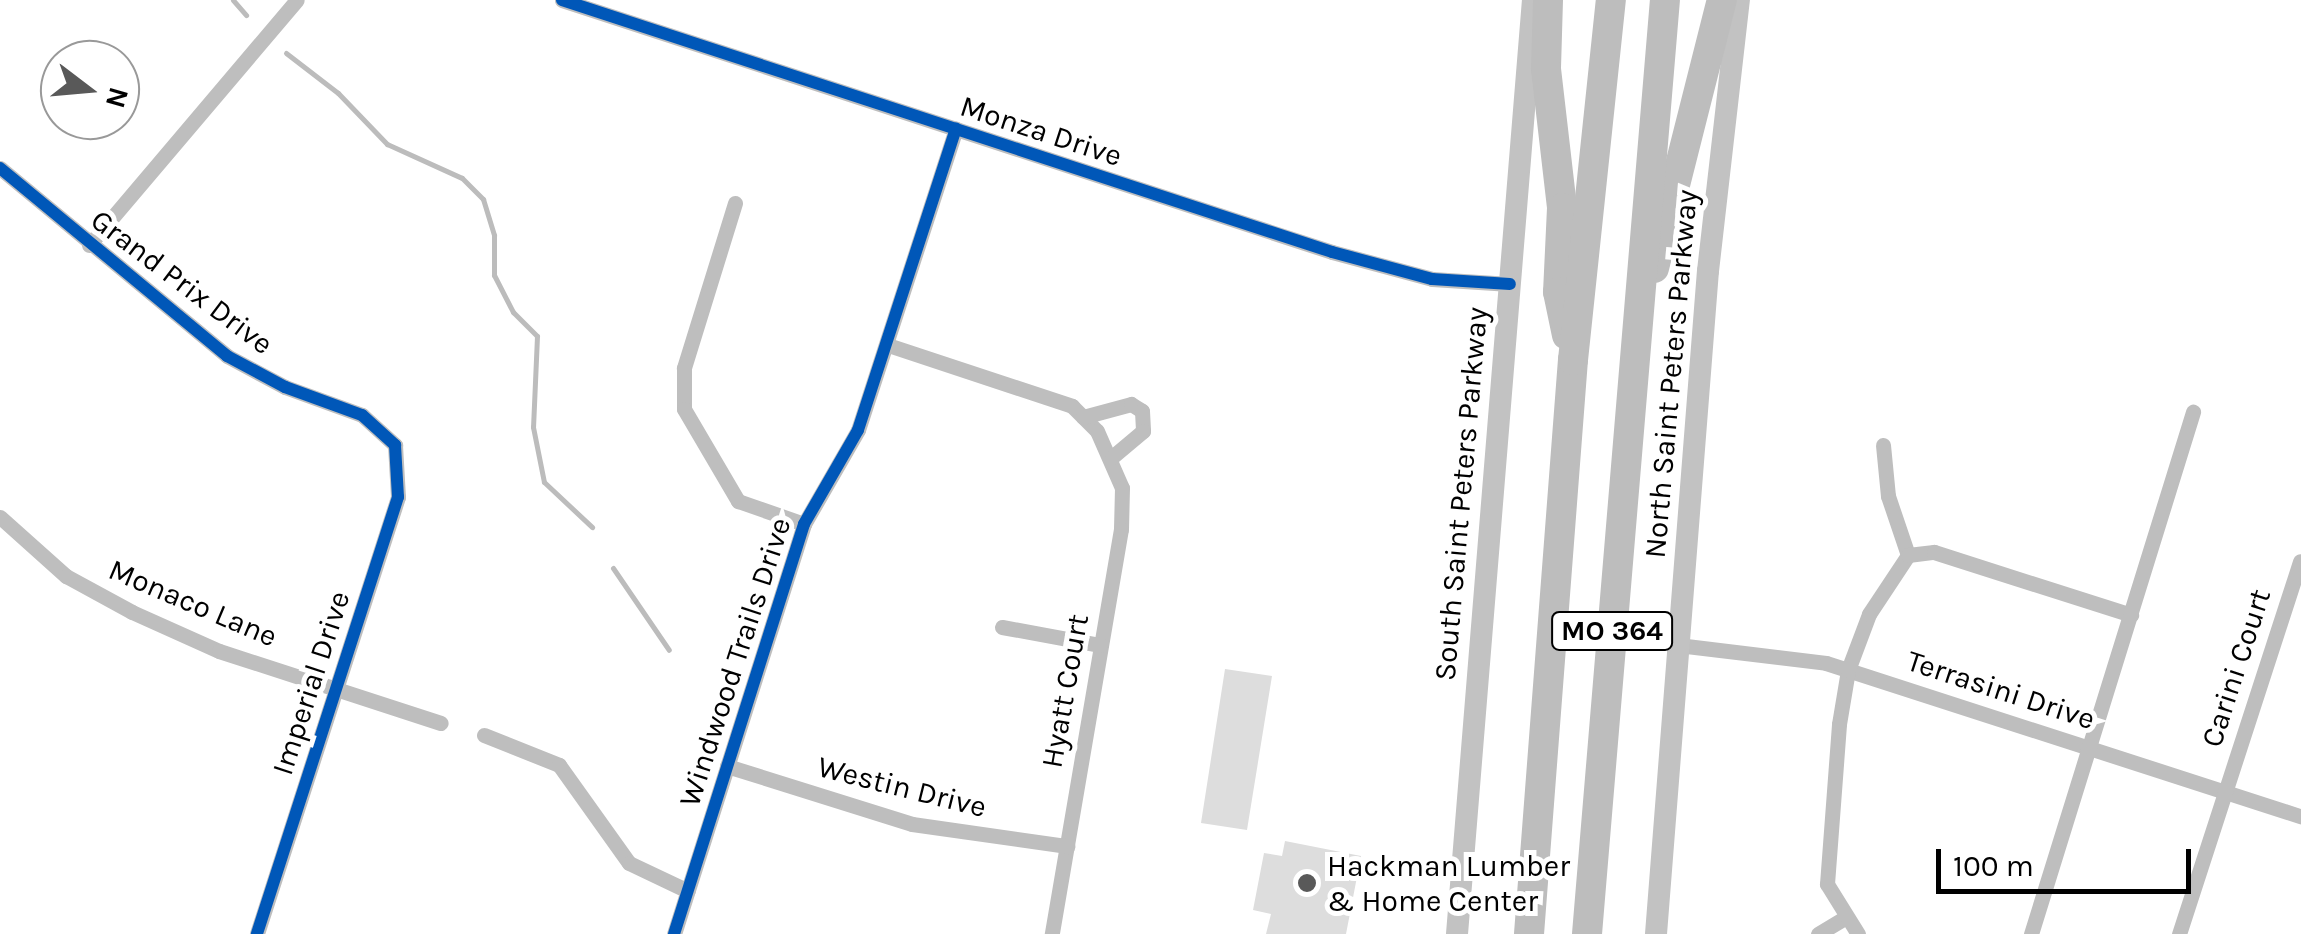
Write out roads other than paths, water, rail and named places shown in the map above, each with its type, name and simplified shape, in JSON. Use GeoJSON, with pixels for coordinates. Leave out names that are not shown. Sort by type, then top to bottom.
{"type":"FeatureCollection","features":[{"type":"Feature","properties":{"kind":"highway"},"geometry":{"type":"LineString","coordinates":[[1548,0],[1546,68],[1562,208],[1558,292],[1573,360]]}},
{"type":"Feature","properties":{"kind":"highway","name":"MO 364"},"geometry":{"type":"LineString","coordinates":[[1529,934],[1573,360],[1611,0]]}},
{"type":"Feature","properties":{"kind":"highway","name":"MO 364"},"geometry":{"type":"LineString","coordinates":[[1587,934],[1665,0]]}},
{"type":"Feature","properties":{"kind":"highway"},"geometry":{"type":"LineString","coordinates":[[1636,329],[1682,175],[1722,0]]}},
{"type":"Feature","properties":{"kind":"main road","name":"South Saint Peters Parkway"},"geometry":{"type":"LineString","coordinates":[[1457,934],[1533,0]]}},
{"type":"Feature","properties":{"kind":"main road","name":"North Saint Peters Parkway"},"geometry":{"type":"LineString","coordinates":[[1656,934],[1708,271],[1739,0]]}},
{"type":"Feature","properties":{"kind":"street"},"geometry":{"type":"LineString","coordinates":[[89,245],[297,0]]}},
{"type":"Feature","properties":{"kind":"street","name":"Monza Drive"},"geometry":{"type":"LineString","coordinates":[[562,0],[1332,252],[1432,278],[1510,284]]}},
{"type":"Feature","properties":{"kind":"street","name":"Windwood Trails Drive"},"geometry":{"type":"LineString","coordinates":[[674,934],[804,524],[858,430],[956,129]]}},
{"type":"Feature","properties":{"kind":"street","name":"Grand Prix Drive"},"geometry":{"type":"LineString","coordinates":[[0,168],[228,356],[284,387],[362,414],[396,446]]}},
{"type":"Feature","properties":{"kind":"street"},"geometry":{"type":"LineString","coordinates":[[735,203],[684,368],[684,409],[738,501],[804,524]]}},
{"type":"Feature","properties":{"kind":"street","name":"Hyatt Court"},"geometry":{"type":"LineString","coordinates":[[888,345],[1054,399],[1083,417],[1112,457],[1122,488],[1121,529],[1052,934]]}},
{"type":"Feature","properties":{"kind":"street"},"geometry":{"type":"LineString","coordinates":[[1083,417],[1132,404],[1142,412],[1143,432],[1112,457]]}},
{"type":"Feature","properties":{"kind":"street"},"geometry":{"type":"LineString","coordinates":[[2031,934],[2194,412]]}},
{"type":"Feature","properties":{"kind":"street"},"geometry":{"type":"LineString","coordinates":[[1883,444],[1888,496],[1908,555]]}},
{"type":"Feature","properties":{"kind":"street","name":"Imperial Drive"},"geometry":{"type":"LineString","coordinates":[[257,934],[398,497],[396,446]]}},
{"type":"Feature","properties":{"kind":"street","name":"Monaco Lane"},"geometry":{"type":"LineString","coordinates":[[0,517],[66,576],[132,612],[219,651],[441,723]]}},
{"type":"Feature","properties":{"kind":"street"},"geometry":{"type":"LineString","coordinates":[[1858,934],[1844,918],[1828,884],[1848,670],[1869,614],[1908,555],[1934,552],[2131,615]]}},
{"type":"Feature","properties":{"kind":"street","name":"Carini Court"},"geometry":{"type":"LineString","coordinates":[[2179,934],[2300,561]]}},
{"type":"Feature","properties":{"kind":"street"},"geometry":{"type":"LineString","coordinates":[[1002,627],[1100,645]]}},
{"type":"Feature","properties":{"kind":"street","name":"Terrasini Drive"},"geometry":{"type":"LineString","coordinates":[[1678,645],[1755,650],[1848,670],[2301,816]]}},
{"type":"Feature","properties":{"kind":"street"},"geometry":{"type":"LineString","coordinates":[[484,735],[559,766],[629,863],[688,892]]}},
{"type":"Feature","properties":{"kind":"street","name":"Westin Drive"},"geometry":{"type":"LineString","coordinates":[[727,766],[912,824],[1067,846]]}},
{"type":"Feature","properties":{"kind":"street"},"geometry":{"type":"LineString","coordinates":[[1818,934],[1844,918]]}},
{"type":"Feature","properties":{"kind":"waterway"},"geometry":{"type":"LineString","coordinates":[[233,0],[246,15]]}},
{"type":"Feature","properties":{"kind":"waterway"},"geometry":{"type":"LineString","coordinates":[[286,53],[338,93],[387,144],[462,178],[483,199],[494,235],[494,275],[513,312],[537,336],[533,427],[544,482],[592,527]]}},
{"type":"Feature","properties":{"kind":"waterway"},"geometry":{"type":"LineString","coordinates":[[613,568],[669,650]]}},
{"type":"Feature","properties":{"kind":"place","name":"Hackman Lumber & Home Center"},"geometry":{"type":"Point","coordinates":[1307,883]}}]}
